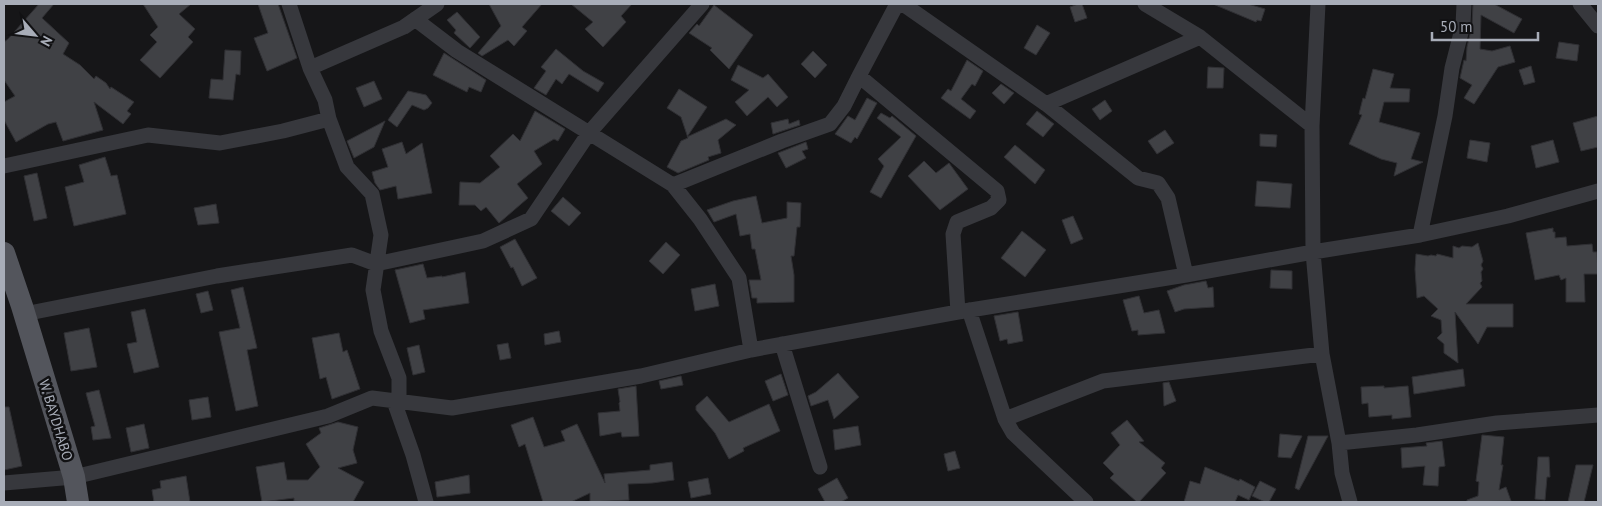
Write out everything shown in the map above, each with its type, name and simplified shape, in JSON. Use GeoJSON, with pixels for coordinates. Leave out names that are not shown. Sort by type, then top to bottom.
{"type":"FeatureCollection","features":[{"type":"Feature","properties":{"kind":"main road","name":"W. BAYDHABO"},"geometry":{"type":"LineString","coordinates":[[4,253],[74,477],[78,502]]}},
{"type":"Feature","properties":{"kind":"street"},"geometry":{"type":"LineString","coordinates":[[289,4],[310,68],[325,100],[329,119],[348,167],[372,194],[381,235],[373,290],[381,331],[399,378],[399,401],[395,404],[413,455],[426,502]]}},
{"type":"Feature","properties":{"kind":"street"},"geometry":{"type":"LineString","coordinates":[[310,68],[404,27],[437,4]]}},
{"type":"Feature","properties":{"kind":"street"},"geometry":{"type":"LineString","coordinates":[[672,186],[782,141],[830,124],[844,106],[897,4]]}},
{"type":"Feature","properties":{"kind":"street"},"geometry":{"type":"LineString","coordinates":[[902,4],[1046,104],[1138,178],[1158,183],[1168,198],[1186,276]]}},
{"type":"Feature","properties":{"kind":"street"},"geometry":{"type":"LineString","coordinates":[[1145,4],[1200,37],[1312,126]]}},
{"type":"Feature","properties":{"kind":"street"},"geometry":{"type":"LineString","coordinates":[[1318,4],[1312,126],[1313,252],[1322,354],[1340,443],[1342,473],[1350,502]]}},
{"type":"Feature","properties":{"kind":"street"},"geometry":{"type":"LineString","coordinates":[[1420,235],[1445,116],[1452,68],[1462,25],[1464,4]]}},
{"type":"Feature","properties":{"kind":"street"},"geometry":{"type":"LineString","coordinates":[[1580,4],[1598,26]]}},
{"type":"Feature","properties":{"kind":"street"},"geometry":{"type":"LineString","coordinates":[[24,314],[217,276],[352,255],[376,264],[483,241],[531,218],[589,133],[697,5]]}},
{"type":"Feature","properties":{"kind":"street"},"geometry":{"type":"LineString","coordinates":[[415,19],[457,51],[672,186],[700,219],[739,278],[751,350]]}},
{"type":"Feature","properties":{"kind":"street"},"geometry":{"type":"LineString","coordinates":[[1046,104],[1200,37]]}},
{"type":"Feature","properties":{"kind":"street"},"geometry":{"type":"LineString","coordinates":[[859,76],[998,191],[999,200],[991,208],[957,222],[953,234],[964,311],[1005,419],[1013,433],[1086,502]]}},
{"type":"Feature","properties":{"kind":"street"},"geometry":{"type":"LineString","coordinates":[[4,166],[148,135],[220,142],[283,131],[329,119]]}},
{"type":"Feature","properties":{"kind":"street"},"geometry":{"type":"LineString","coordinates":[[4,483],[74,477],[328,416],[372,398],[452,408],[641,376],[751,350],[964,311],[1186,276],[1313,252],[1420,235],[1508,216],[1598,191]]}},
{"type":"Feature","properties":{"kind":"street"},"geometry":{"type":"LineString","coordinates":[[782,344],[820,468]]}},
{"type":"Feature","properties":{"kind":"street"},"geometry":{"type":"LineString","coordinates":[[1005,419],[1103,381],[1322,354]]}},
{"type":"Feature","properties":{"kind":"street"},"geometry":{"type":"LineString","coordinates":[[1340,443],[1417,435],[1497,423],[1598,415]]}},
{"type":"Feature","properties":{"kind":"building"},"geometry":{"type":"Polygon","coordinates":[[[39,4],[54,4],[42,18],[69,43],[63,54],[80,65],[94,79],[96,76],[106,83],[110,89],[111,87],[134,102],[127,111],[131,114],[123,124],[94,102],[103,130],[63,141],[56,122],[48,124],[16,142],[4,120],[4,102],[15,96],[4,80],[4,42],[39,4]]]}},
{"type":"Feature","properties":{"kind":"building"},"geometry":{"type":"Polygon","coordinates":[[[143,4],[191,4],[179,14],[195,29],[188,37],[193,42],[160,78],[140,60],[157,42],[150,35],[158,27],[143,4]]]}},
{"type":"Feature","properties":{"kind":"building"},"geometry":{"type":"Polygon","coordinates":[[[258,4],[278,4],[297,58],[267,71],[254,38],[268,33],[258,4]]]}},
{"type":"Feature","properties":{"kind":"building"},"geometry":{"type":"Polygon","coordinates":[[[489,4],[542,4],[522,27],[527,31],[514,46],[508,40],[482,56],[478,53],[501,26],[489,4]]]}},
{"type":"Feature","properties":{"kind":"building"},"geometry":{"type":"Polygon","coordinates":[[[571,4],[632,4],[621,16],[626,22],[603,47],[585,29],[593,22],[571,4]]]}},
{"type":"Feature","properties":{"kind":"building"},"geometry":{"type":"Polygon","coordinates":[[[1082,4],[1087,18],[1075,22],[1070,7],[1082,4]]]}},
{"type":"Feature","properties":{"kind":"building"},"geometry":{"type":"Polygon","coordinates":[[[1213,4],[1248,4],[1265,9],[1261,21],[1257,20],[1256,22],[1213,4]]]}},
{"type":"Feature","properties":{"kind":"building"},"geometry":{"type":"Polygon","coordinates":[[[1473,4],[1494,4],[1522,19],[1514,33],[1481,15],[1480,49],[1492,51],[1510,46],[1515,62],[1498,67],[1474,104],[1464,98],[1472,85],[1460,78],[1464,60],[1466,61],[1472,26],[1473,4]]]}},
{"type":"Feature","properties":{"kind":"building"},"geometry":{"type":"Polygon","coordinates":[[[714,5],[753,35],[729,69],[710,50],[712,48],[689,33],[697,24],[699,26],[714,5]]]}},
{"type":"Feature","properties":{"kind":"building"},"geometry":{"type":"Polygon","coordinates":[[[457,12],[480,37],[470,48],[454,33],[456,30],[447,20],[457,12]]]}},
{"type":"Feature","properties":{"kind":"building"},"geometry":{"type":"Polygon","coordinates":[[[1037,25],[1050,33],[1036,55],[1024,48],[1037,25]]]}},
{"type":"Feature","properties":{"kind":"building"},"geometry":{"type":"Polygon","coordinates":[[[1559,42],[1579,45],[1577,61],[1556,58],[1559,42]]]}},
{"type":"Feature","properties":{"kind":"building"},"geometry":{"type":"Polygon","coordinates":[[[556,49],[583,71],[604,83],[598,92],[569,74],[562,84],[556,79],[546,95],[534,88],[546,71],[541,67],[556,49]]]}},
{"type":"Feature","properties":{"kind":"building"},"geometry":{"type":"Polygon","coordinates":[[[225,50],[241,51],[240,75],[236,74],[233,100],[209,98],[211,79],[223,80],[225,50]]]}},
{"type":"Feature","properties":{"kind":"building"},"geometry":{"type":"Polygon","coordinates":[[[813,51],[827,65],[815,78],[801,64],[813,51]]]}},
{"type":"Feature","properties":{"kind":"building"},"geometry":{"type":"Polygon","coordinates":[[[444,53],[486,80],[481,92],[469,87],[467,92],[433,75],[444,53]]]}},
{"type":"Feature","properties":{"kind":"building"},"geometry":{"type":"Polygon","coordinates":[[[967,60],[983,71],[975,86],[972,84],[961,99],[976,111],[970,119],[941,98],[948,89],[951,91],[967,60]]]}},
{"type":"Feature","properties":{"kind":"building"},"geometry":{"type":"Polygon","coordinates":[[[738,65],[763,78],[768,74],[788,97],[777,107],[768,97],[747,116],[735,102],[749,90],[731,80],[738,65]]]}},
{"type":"Feature","properties":{"kind":"building"},"geometry":{"type":"Polygon","coordinates":[[[1531,66],[1535,82],[1524,85],[1519,70],[1531,66]]]}},
{"type":"Feature","properties":{"kind":"building"},"geometry":{"type":"Polygon","coordinates":[[[1208,67],[1224,68],[1223,88],[1207,88],[1208,67]]]}},
{"type":"Feature","properties":{"kind":"building"},"geometry":{"type":"Polygon","coordinates":[[[1373,69],[1394,74],[1390,88],[1410,89],[1409,102],[1384,102],[1379,122],[1420,133],[1411,159],[1423,162],[1394,176],[1397,163],[1381,159],[1349,144],[1362,115],[1359,114],[1373,69]]]}},
{"type":"Feature","properties":{"kind":"building"},"geometry":{"type":"Polygon","coordinates":[[[374,81],[382,99],[364,107],[356,88],[374,81]]]}},
{"type":"Feature","properties":{"kind":"building"},"geometry":{"type":"Polygon","coordinates":[[[1001,84],[1014,93],[1004,104],[992,93],[1001,84]]]}},
{"type":"Feature","properties":{"kind":"building"},"geometry":{"type":"Polygon","coordinates":[[[679,89],[707,107],[687,136],[681,117],[667,108],[679,89]]]}},
{"type":"Feature","properties":{"kind":"building"},"geometry":{"type":"Polygon","coordinates":[[[408,91],[426,95],[432,103],[424,110],[412,105],[397,127],[388,120],[408,91]]]}},
{"type":"Feature","properties":{"kind":"building"},"geometry":{"type":"Polygon","coordinates":[[[867,98],[877,103],[857,139],[855,137],[851,143],[835,134],[848,116],[855,120],[867,98]]]}},
{"type":"Feature","properties":{"kind":"building"},"geometry":{"type":"Polygon","coordinates":[[[1105,100],[1112,111],[1100,120],[1092,109],[1105,100]]]}},
{"type":"Feature","properties":{"kind":"building"},"geometry":{"type":"Polygon","coordinates":[[[535,111],[565,129],[558,141],[554,139],[534,151],[542,164],[517,184],[528,198],[499,223],[486,207],[481,211],[475,205],[459,205],[460,182],[480,183],[500,167],[490,156],[513,134],[520,141],[535,111]]]}},
{"type":"Feature","properties":{"kind":"building"},"geometry":{"type":"Polygon","coordinates":[[[1037,111],[1054,124],[1043,137],[1026,124],[1037,111]]]}},
{"type":"Feature","properties":{"kind":"building"},"geometry":{"type":"Polygon","coordinates":[[[881,113],[890,118],[892,116],[916,136],[881,198],[870,192],[884,166],[878,159],[901,137],[877,118],[881,113]]]}},
{"type":"Feature","properties":{"kind":"building"},"geometry":{"type":"Polygon","coordinates":[[[1598,116],[1598,147],[1581,151],[1573,123],[1598,116]]]}},
{"type":"Feature","properties":{"kind":"building"},"geometry":{"type":"Polygon","coordinates":[[[726,119],[736,125],[718,140],[721,153],[708,157],[709,160],[678,173],[667,167],[681,141],[726,119]]]}},
{"type":"Feature","properties":{"kind":"building"},"geometry":{"type":"Polygon","coordinates":[[[788,119],[789,124],[799,120],[800,125],[773,134],[771,123],[788,119]]]}},
{"type":"Feature","properties":{"kind":"building"},"geometry":{"type":"Polygon","coordinates":[[[385,121],[374,147],[354,158],[347,141],[385,121]]]}},
{"type":"Feature","properties":{"kind":"building"},"geometry":{"type":"Polygon","coordinates":[[[1165,130],[1174,143],[1157,154],[1148,141],[1165,130]]]}},
{"type":"Feature","properties":{"kind":"building"},"geometry":{"type":"Polygon","coordinates":[[[1260,134],[1277,135],[1276,147],[1260,146],[1260,134]]]}},
{"type":"Feature","properties":{"kind":"building"},"geometry":{"type":"Polygon","coordinates":[[[1470,140],[1490,143],[1487,162],[1467,158],[1470,140]]]}},
{"type":"Feature","properties":{"kind":"building"},"geometry":{"type":"Polygon","coordinates":[[[1553,140],[1559,162],[1536,168],[1531,146],[1553,140]]]}},
{"type":"Feature","properties":{"kind":"building"},"geometry":{"type":"Polygon","coordinates":[[[402,142],[406,154],[422,143],[432,193],[398,199],[396,186],[380,190],[375,183],[372,172],[388,167],[382,149],[402,142]]]}},
{"type":"Feature","properties":{"kind":"building"},"geometry":{"type":"Polygon","coordinates":[[[806,142],[808,149],[802,151],[806,158],[786,168],[778,153],[806,142]]]}},
{"type":"Feature","properties":{"kind":"building"},"geometry":{"type":"Polygon","coordinates":[[[1015,145],[1045,170],[1035,184],[1004,157],[1015,145]]]}},
{"type":"Feature","properties":{"kind":"building"},"geometry":{"type":"Polygon","coordinates":[[[105,157],[111,176],[117,175],[126,214],[74,226],[65,187],[84,182],[79,165],[105,157]]]}},
{"type":"Feature","properties":{"kind":"building"},"geometry":{"type":"Polygon","coordinates":[[[924,161],[936,173],[949,163],[968,189],[940,210],[908,176],[924,161]]]}},
{"type":"Feature","properties":{"kind":"building"},"geometry":{"type":"Polygon","coordinates":[[[37,173],[47,218],[34,221],[24,176],[37,173]]]}},
{"type":"Feature","properties":{"kind":"building"},"geometry":{"type":"Polygon","coordinates":[[[1257,181],[1292,184],[1290,208],[1255,206],[1257,181]]]}},
{"type":"Feature","properties":{"kind":"building"},"geometry":{"type":"Polygon","coordinates":[[[756,196],[762,223],[787,218],[787,202],[801,203],[800,227],[797,227],[794,256],[791,256],[794,275],[794,302],[757,303],[757,298],[752,298],[749,280],[761,280],[755,249],[752,249],[750,234],[740,236],[736,214],[714,222],[707,210],[733,201],[756,196]]]}},
{"type":"Feature","properties":{"kind":"building"},"geometry":{"type":"Polygon","coordinates":[[[563,197],[581,213],[569,226],[551,211],[563,197]]]}},
{"type":"Feature","properties":{"kind":"building"},"geometry":{"type":"Polygon","coordinates":[[[216,204],[219,223],[198,225],[194,208],[216,204]]]}},
{"type":"Feature","properties":{"kind":"building"},"geometry":{"type":"Polygon","coordinates":[[[1073,216],[1083,239],[1071,244],[1062,220],[1073,216]]]}},
{"type":"Feature","properties":{"kind":"building"},"geometry":{"type":"Polygon","coordinates":[[[1553,228],[1555,238],[1566,237],[1567,246],[1592,244],[1593,252],[1597,252],[1598,274],[1584,274],[1585,302],[1566,302],[1566,278],[1561,280],[1559,275],[1535,280],[1526,233],[1553,228]]]}},
{"type":"Feature","properties":{"kind":"building"},"geometry":{"type":"Polygon","coordinates":[[[1022,231],[1046,250],[1025,277],[1001,258],[1022,231]]]}},
{"type":"Feature","properties":{"kind":"building"},"geometry":{"type":"Polygon","coordinates":[[[515,239],[537,278],[522,286],[500,247],[515,239]]]}},
{"type":"Feature","properties":{"kind":"building"},"geometry":{"type":"Polygon","coordinates":[[[666,242],[680,255],[663,274],[649,261],[666,242]]]}},
{"type":"Feature","properties":{"kind":"building"},"geometry":{"type":"Polygon","coordinates":[[[1478,243],[1483,261],[1481,265],[1483,269],[1481,272],[1482,281],[1480,283],[1482,287],[1466,304],[1513,304],[1513,327],[1487,327],[1478,344],[1455,312],[1458,363],[1444,353],[1444,344],[1437,338],[1442,333],[1441,320],[1431,316],[1438,309],[1424,296],[1417,298],[1416,254],[1436,256],[1437,254],[1453,258],[1453,246],[1459,248],[1462,246],[1472,247],[1478,243]]]}},
{"type":"Feature","properties":{"kind":"building"},"geometry":{"type":"Polygon","coordinates":[[[423,264],[427,278],[465,272],[469,303],[423,310],[425,319],[410,323],[395,270],[423,264]]]}},
{"type":"Feature","properties":{"kind":"building"},"geometry":{"type":"Polygon","coordinates":[[[1271,270],[1292,271],[1292,289],[1270,288],[1271,270]]]}},
{"type":"Feature","properties":{"kind":"building"},"geometry":{"type":"Polygon","coordinates":[[[1206,281],[1208,288],[1213,287],[1214,307],[1184,309],[1175,312],[1167,291],[1184,285],[1206,281]]]}},
{"type":"Feature","properties":{"kind":"building"},"geometry":{"type":"Polygon","coordinates":[[[715,284],[719,306],[695,311],[691,289],[715,284]]]}},
{"type":"Feature","properties":{"kind":"building"},"geometry":{"type":"Polygon","coordinates":[[[243,287],[257,348],[247,350],[258,406],[236,411],[219,332],[240,328],[231,290],[243,287]]]}},
{"type":"Feature","properties":{"kind":"building"},"geometry":{"type":"Polygon","coordinates":[[[208,291],[213,310],[201,313],[196,294],[208,291]]]}},
{"type":"Feature","properties":{"kind":"building"},"geometry":{"type":"Polygon","coordinates":[[[1139,296],[1144,313],[1159,310],[1165,333],[1138,335],[1138,330],[1132,331],[1123,300],[1139,296]]]}},
{"type":"Feature","properties":{"kind":"building"},"geometry":{"type":"Polygon","coordinates":[[[145,309],[159,367],[134,373],[127,344],[137,342],[131,312],[145,309]]]}},
{"type":"Feature","properties":{"kind":"building"},"geometry":{"type":"Polygon","coordinates":[[[1018,312],[1023,341],[1008,344],[1007,339],[1000,341],[994,316],[1018,312]]]}},
{"type":"Feature","properties":{"kind":"building"},"geometry":{"type":"Polygon","coordinates":[[[89,328],[97,367],[71,371],[64,333],[89,328]]]}},
{"type":"Feature","properties":{"kind":"building"},"geometry":{"type":"Polygon","coordinates":[[[559,331],[561,342],[545,345],[544,334],[559,331]]]}},
{"type":"Feature","properties":{"kind":"building"},"geometry":{"type":"Polygon","coordinates":[[[339,333],[343,352],[347,350],[360,389],[332,399],[326,377],[320,379],[312,338],[339,333]]]}},
{"type":"Feature","properties":{"kind":"building"},"geometry":{"type":"Polygon","coordinates":[[[508,343],[511,358],[500,360],[497,345],[508,343]]]}},
{"type":"Feature","properties":{"kind":"building"},"geometry":{"type":"Polygon","coordinates":[[[419,345],[425,372],[413,375],[407,348],[419,345]]]}},
{"type":"Feature","properties":{"kind":"building"},"geometry":{"type":"Polygon","coordinates":[[[1463,369],[1465,386],[1414,394],[1412,377],[1463,369]]]}},
{"type":"Feature","properties":{"kind":"building"},"geometry":{"type":"Polygon","coordinates":[[[838,373],[859,397],[834,419],[828,400],[811,406],[808,396],[816,392],[838,373]]]}},
{"type":"Feature","properties":{"kind":"building"},"geometry":{"type":"Polygon","coordinates":[[[781,374],[788,395],[773,401],[765,381],[781,374]]]}},
{"type":"Feature","properties":{"kind":"building"},"geometry":{"type":"Polygon","coordinates":[[[681,376],[683,385],[661,389],[659,381],[681,376]]]}},
{"type":"Feature","properties":{"kind":"building"},"geometry":{"type":"Polygon","coordinates":[[[1169,382],[1176,401],[1164,406],[1163,383],[1169,382]]]}},
{"type":"Feature","properties":{"kind":"building"},"geometry":{"type":"Polygon","coordinates":[[[636,386],[639,436],[622,437],[621,432],[600,436],[598,413],[620,411],[618,389],[636,386]]]}},
{"type":"Feature","properties":{"kind":"building"},"geometry":{"type":"Polygon","coordinates":[[[1384,386],[1384,388],[1408,386],[1411,417],[1392,419],[1392,415],[1369,417],[1368,403],[1362,404],[1361,387],[1384,386]]]}},
{"type":"Feature","properties":{"kind":"building"},"geometry":{"type":"Polygon","coordinates":[[[99,390],[111,438],[93,440],[91,427],[95,426],[86,393],[99,390]]]}},
{"type":"Feature","properties":{"kind":"building"},"geometry":{"type":"Polygon","coordinates":[[[707,396],[729,422],[769,404],[780,431],[743,448],[744,451],[729,459],[715,433],[696,410],[696,406],[707,396]]]}},
{"type":"Feature","properties":{"kind":"building"},"geometry":{"type":"Polygon","coordinates":[[[208,397],[211,417],[192,420],[189,400],[208,397]]]}},
{"type":"Feature","properties":{"kind":"building"},"geometry":{"type":"Polygon","coordinates":[[[4,407],[9,407],[22,466],[4,470],[4,407]]]}},
{"type":"Feature","properties":{"kind":"building"},"geometry":{"type":"Polygon","coordinates":[[[533,417],[544,447],[565,441],[561,431],[577,424],[605,483],[604,474],[650,470],[650,465],[672,462],[674,480],[628,484],[629,500],[590,502],[590,493],[571,502],[543,502],[525,444],[519,447],[511,425],[533,417]]]}},
{"type":"Feature","properties":{"kind":"building"},"geometry":{"type":"Polygon","coordinates":[[[1127,420],[1144,441],[1139,442],[1165,463],[1161,468],[1166,473],[1139,502],[1110,478],[1114,474],[1103,463],[1120,445],[1111,433],[1127,420]]]}},
{"type":"Feature","properties":{"kind":"building"},"geometry":{"type":"Polygon","coordinates":[[[338,422],[358,427],[353,450],[357,463],[338,468],[364,482],[353,502],[294,501],[294,498],[262,502],[256,467],[284,462],[287,480],[308,480],[320,467],[306,444],[321,433],[319,428],[338,422]]]}},
{"type":"Feature","properties":{"kind":"building"},"geometry":{"type":"Polygon","coordinates":[[[144,424],[149,448],[131,452],[126,428],[144,424]]]}},
{"type":"Feature","properties":{"kind":"building"},"geometry":{"type":"Polygon","coordinates":[[[858,426],[861,445],[835,450],[833,430],[858,426]]]}},
{"type":"Feature","properties":{"kind":"building"},"geometry":{"type":"Polygon","coordinates":[[[1280,434],[1302,436],[1291,458],[1278,457],[1280,434]]]}},
{"type":"Feature","properties":{"kind":"building"},"geometry":{"type":"Polygon","coordinates":[[[1482,435],[1504,437],[1501,465],[1503,465],[1499,490],[1506,487],[1511,501],[1467,502],[1467,500],[1478,496],[1479,482],[1476,481],[1482,435]]]}},
{"type":"Feature","properties":{"kind":"building"},"geometry":{"type":"Polygon","coordinates":[[[1308,436],[1328,436],[1299,490],[1295,488],[1308,436]]]}},
{"type":"Feature","properties":{"kind":"building"},"geometry":{"type":"Polygon","coordinates":[[[1442,441],[1445,466],[1439,467],[1438,486],[1423,485],[1425,466],[1402,468],[1401,448],[1427,446],[1426,443],[1442,441]]]}},
{"type":"Feature","properties":{"kind":"building"},"geometry":{"type":"Polygon","coordinates":[[[955,451],[960,468],[948,471],[944,454],[955,451]]]}},
{"type":"Feature","properties":{"kind":"building"},"geometry":{"type":"Polygon","coordinates":[[[1538,457],[1549,457],[1550,477],[1547,477],[1545,500],[1535,499],[1538,457]]]}},
{"type":"Feature","properties":{"kind":"building"},"geometry":{"type":"Polygon","coordinates":[[[1576,465],[1593,465],[1584,502],[1568,502],[1576,465]]]}},
{"type":"Feature","properties":{"kind":"building"},"geometry":{"type":"Polygon","coordinates":[[[1205,467],[1239,481],[1240,479],[1255,487],[1249,500],[1238,495],[1235,502],[1184,502],[1190,481],[1200,484],[1205,467]]]}},
{"type":"Feature","properties":{"kind":"building"},"geometry":{"type":"Polygon","coordinates":[[[469,475],[470,493],[437,497],[435,482],[469,475]]]}},
{"type":"Feature","properties":{"kind":"building"},"geometry":{"type":"Polygon","coordinates":[[[186,476],[190,502],[154,502],[152,490],[161,488],[160,481],[186,476]]]}},
{"type":"Feature","properties":{"kind":"building"},"geometry":{"type":"Polygon","coordinates":[[[708,478],[711,494],[691,498],[688,482],[708,478]]]}},
{"type":"Feature","properties":{"kind":"building"},"geometry":{"type":"Polygon","coordinates":[[[837,478],[848,498],[841,502],[825,502],[818,489],[837,478]]]}},
{"type":"Feature","properties":{"kind":"building"},"geometry":{"type":"Polygon","coordinates":[[[1260,481],[1276,489],[1269,502],[1252,496],[1260,481]]]}}]}
